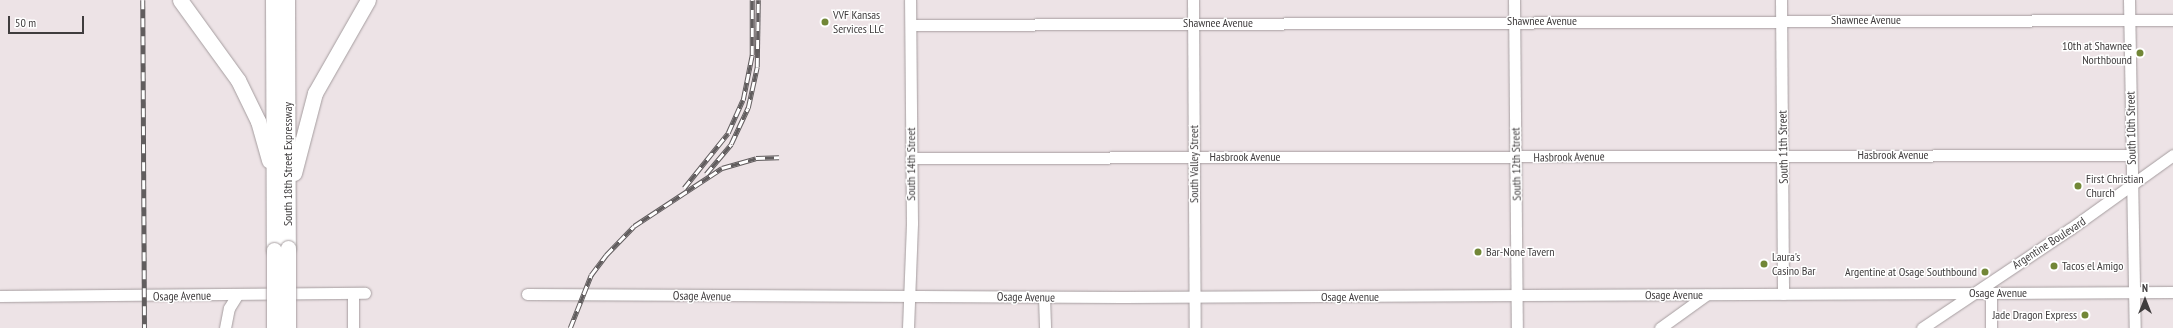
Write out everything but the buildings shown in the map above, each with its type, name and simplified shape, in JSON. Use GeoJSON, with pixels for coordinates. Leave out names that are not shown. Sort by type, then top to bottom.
{"type":"FeatureCollection","features":[{"type":"Feature","properties":{"kind":"highway"},"geometry":{"type":"LineString","coordinates":[[180,0],[241,85],[258,121],[274,177]]}},
{"type":"Feature","properties":{"kind":"highway","name":"South 18th Street Expressway"},"geometry":{"type":"LineString","coordinates":[[273,0],[274,177],[288,328]]}},
{"type":"Feature","properties":{"kind":"highway","name":"South 18th Street Expressway"},"geometry":{"type":"LineString","coordinates":[[274,328],[281,249],[289,195],[287,0]]}},
{"type":"Feature","properties":{"kind":"highway"},"geometry":{"type":"LineString","coordinates":[[289,195],[315,93],[368,0]]}},
{"type":"Feature","properties":{"kind":"street","name":"South 14th Street"},"geometry":{"type":"LineString","coordinates":[[908,328],[911,158],[910,0]]}},
{"type":"Feature","properties":{"kind":"street","name":"South Valley Street"},"geometry":{"type":"LineString","coordinates":[[1193,0],[1195,328]]}},
{"type":"Feature","properties":{"kind":"street","name":"South 12th Street"},"geometry":{"type":"LineString","coordinates":[[1514,0],[1517,328]]}},
{"type":"Feature","properties":{"kind":"street","name":"South 11th Street"},"geometry":{"type":"LineString","coordinates":[[1781,0],[1783,294]]}},
{"type":"Feature","properties":{"kind":"street","name":"South 10th Street"},"geometry":{"type":"LineString","coordinates":[[2129,0],[2135,328]]}},
{"type":"Feature","properties":{"kind":"street","name":"Shawnee Avenue"},"geometry":{"type":"LineString","coordinates":[[911,25],[1515,21],[2173,20]]}},
{"type":"Feature","properties":{"kind":"street","name":"Hasbrook Avenue"},"geometry":{"type":"LineString","coordinates":[[911,158],[1516,158],[1783,155],[2132,155]]}},
{"type":"Feature","properties":{"kind":"street","name":"Argentine Boulevard"},"geometry":{"type":"LineString","coordinates":[[1922,328],[1973,292],[2132,186],[2173,155]]}},
{"type":"Feature","properties":{"kind":"street","name":"Osage Avenue"},"geometry":{"type":"LineString","coordinates":[[527,294],[705,297],[909,295],[1194,297],[2173,292]]}},
{"type":"Feature","properties":{"kind":"street"},"geometry":{"type":"LineString","coordinates":[[353,293],[353,328]]}},
{"type":"Feature","properties":{"kind":"street","name":"Osage Avenue"},"geometry":{"type":"LineString","coordinates":[[0,296],[364,293]]}},
{"type":"Feature","properties":{"kind":"street"},"geometry":{"type":"LineString","coordinates":[[1991,293],[1991,328]]}},
{"type":"Feature","properties":{"kind":"street"},"geometry":{"type":"LineString","coordinates":[[225,328],[229,308],[237,295]]}},
{"type":"Feature","properties":{"kind":"street"},"geometry":{"type":"LineString","coordinates":[[1660,328],[1706,295]]}},
{"type":"Feature","properties":{"kind":"street"},"geometry":{"type":"LineString","coordinates":[[1044,297],[1045,328]]}},
{"type":"Feature","properties":{"kind":"railway"},"geometry":{"type":"LineString","coordinates":[[143,0],[145,328]]}},
{"type":"Feature","properties":{"kind":"railway"},"geometry":{"type":"LineString","coordinates":[[684,188],[728,133],[743,100],[752,55],[752,0]]}},
{"type":"Feature","properties":{"kind":"railway"},"geometry":{"type":"LineString","coordinates":[[706,174],[731,144],[748,108],[757,67],[758,0]]}},
{"type":"Feature","properties":{"kind":"railway"},"geometry":{"type":"LineString","coordinates":[[570,328],[591,275],[606,255],[634,226],[722,168],[756,158],[779,157]]}},
{"type":"Feature","properties":{"kind":"place","name":"VVF Kansas Services LLC"},"geometry":{"type":"Point","coordinates":[825,22]}},
{"type":"Feature","properties":{"kind":"place","name":"10th at Shawnee Northbound"},"geometry":{"type":"Point","coordinates":[2140,53]}},
{"type":"Feature","properties":{"kind":"place","name":"First Christian Church"},"geometry":{"type":"Point","coordinates":[2078,186]}},
{"type":"Feature","properties":{"kind":"place","name":"Bar-None Tavern"},"geometry":{"type":"Point","coordinates":[1478,252]}},
{"type":"Feature","properties":{"kind":"place","name":"Laura's Casino Bar"},"geometry":{"type":"Point","coordinates":[1764,264]}},
{"type":"Feature","properties":{"kind":"place","name":"Tacos el Amigo"},"geometry":{"type":"Point","coordinates":[2054,266]}},
{"type":"Feature","properties":{"kind":"place","name":"Argentine at Osage Southbound"},"geometry":{"type":"Point","coordinates":[1985,272]}},
{"type":"Feature","properties":{"kind":"place","name":"Jade Dragon Express"},"geometry":{"type":"Point","coordinates":[2085,315]}}]}
